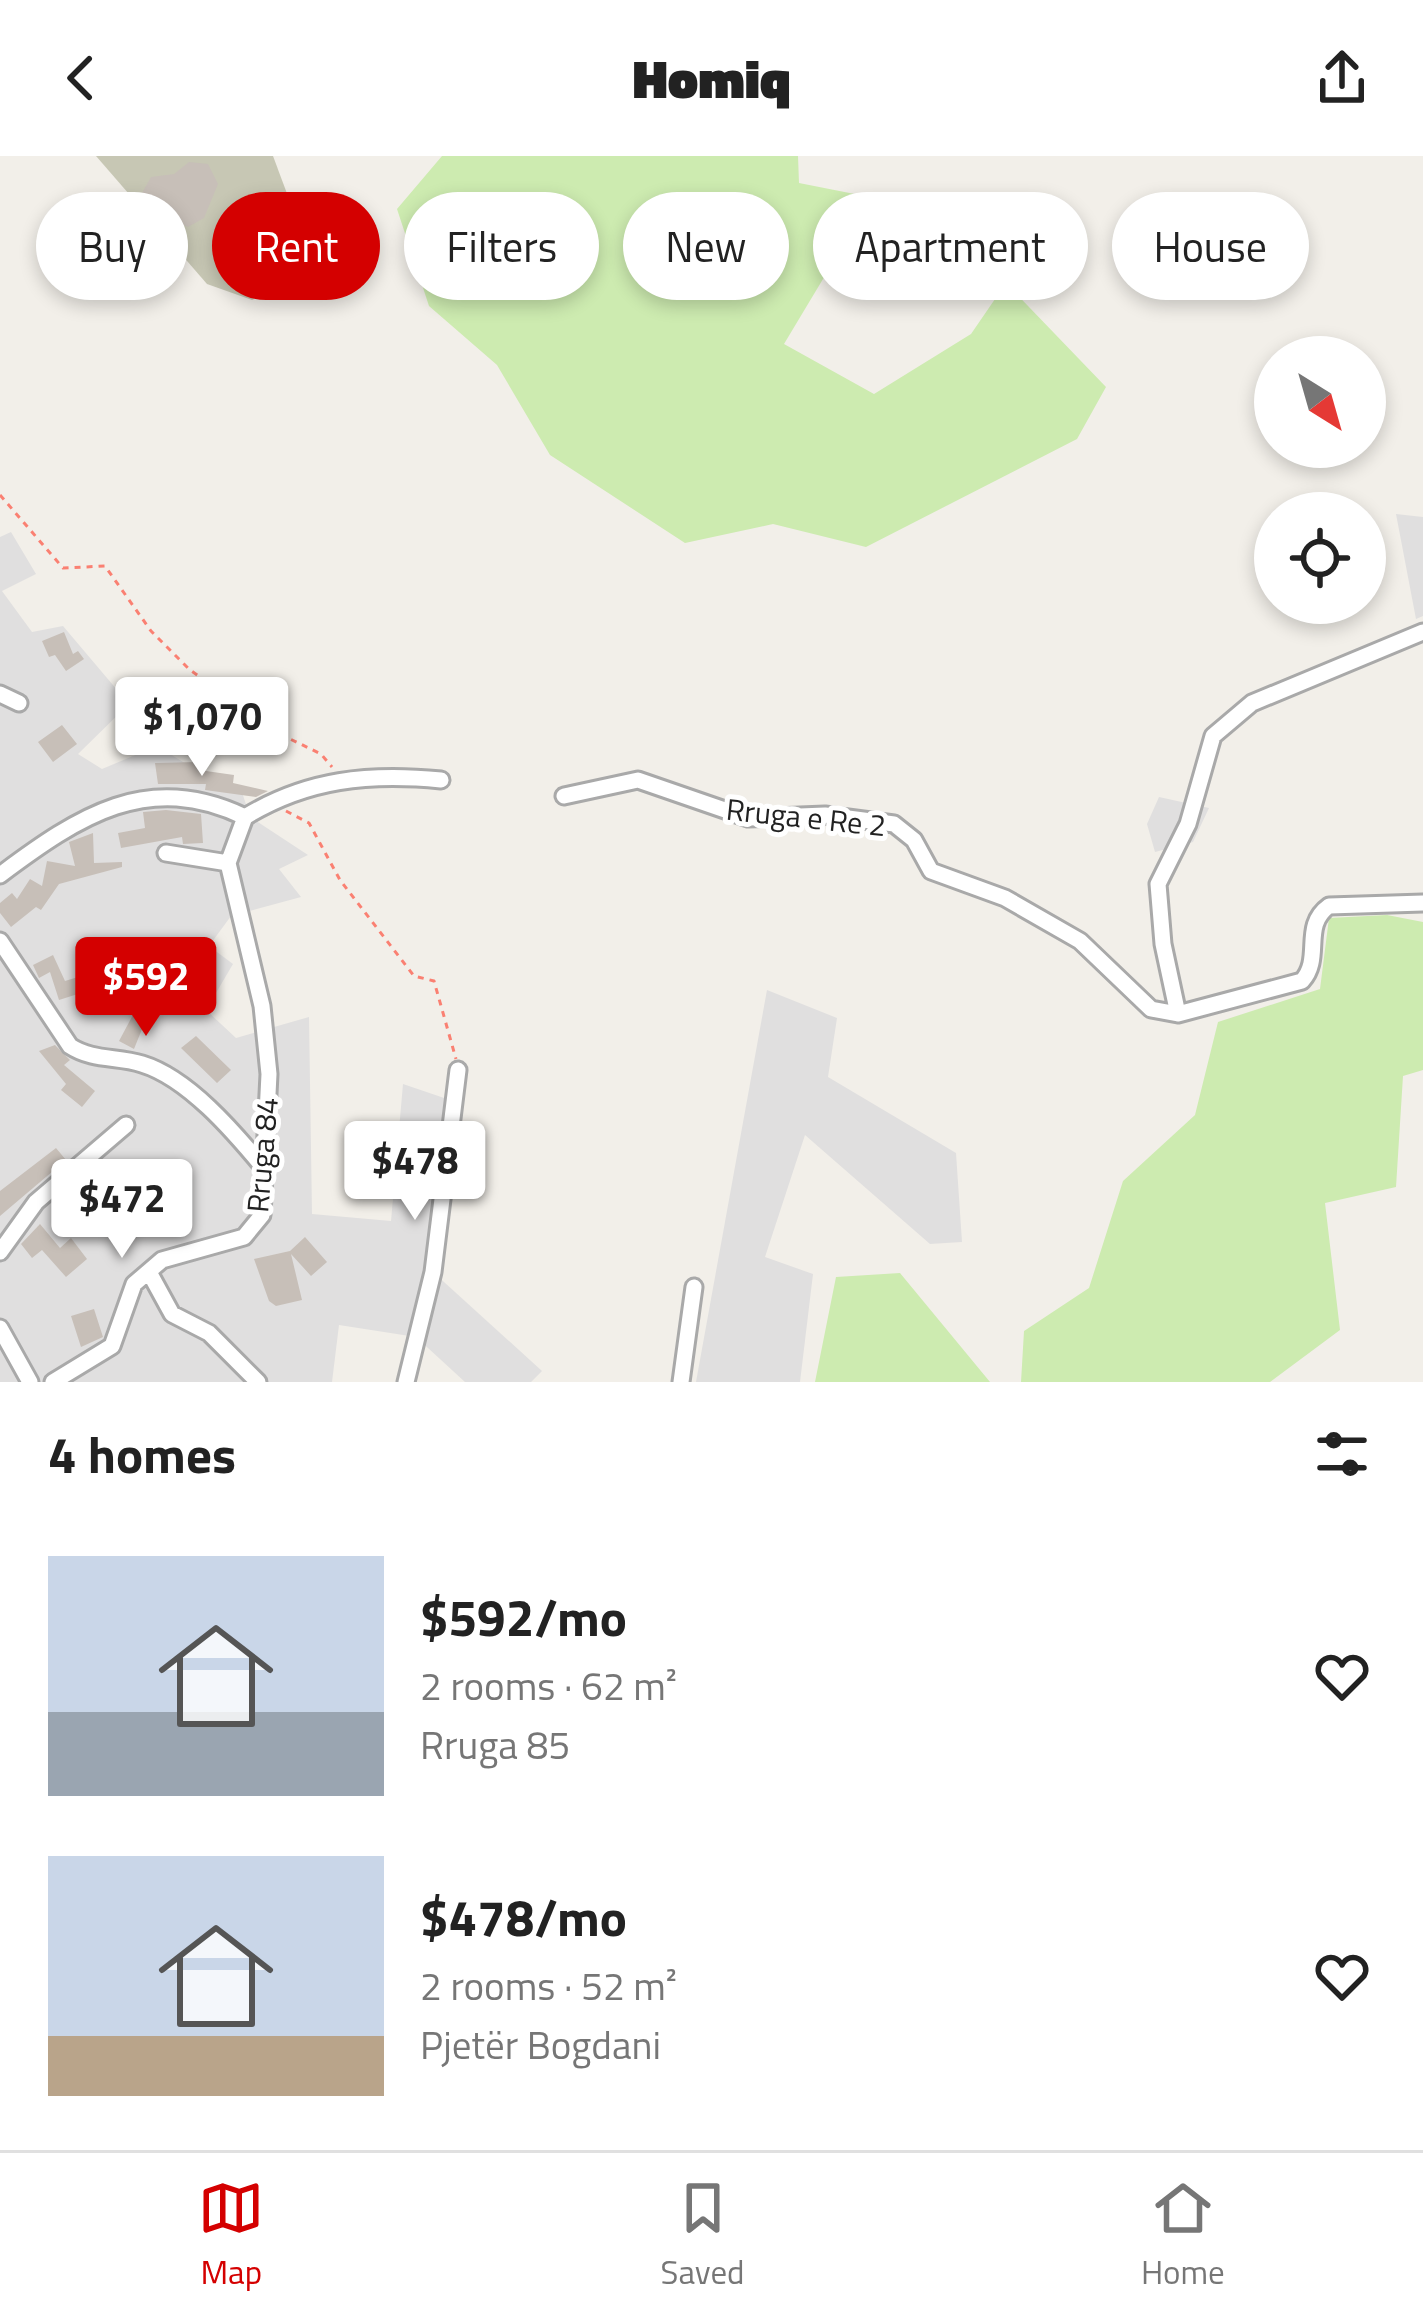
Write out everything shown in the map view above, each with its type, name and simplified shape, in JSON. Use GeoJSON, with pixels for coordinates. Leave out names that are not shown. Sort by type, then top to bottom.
{"type":"FeatureCollection","features":[{"type":"Feature","properties":{"kind":"street"},"geometry":{"type":"LineString","coordinates":[[1423,632],[1252,703],[1213,736],[1188,824],[1158,884],[1163,944],[1178,1014],[1302,981],[1312,963],[1312,926],[1329,906],[1423,903]]}},
{"type":"Feature","properties":{"kind":"street"},"geometry":{"type":"LineString","coordinates":[[0,694],[19,703]]}},
{"type":"Feature","properties":{"kind":"street"},"geometry":{"type":"LineString","coordinates":[[166,853],[228,863],[245,817],[269,802],[342,778],[441,780]]}},
{"type":"Feature","properties":{"kind":"street","name":"Rruga e Re 2"},"geometry":{"type":"LineString","coordinates":[[564,796],[638,780],[748,818],[825,814],[894,824],[914,840],[931,872],[1006,898],[1080,941],[1151,1009],[1178,1014]]}},
{"type":"Feature","properties":{"kind":"street"},"geometry":{"type":"LineString","coordinates":[[0,875],[68,829],[118,805],[175,793],[245,817]]}},
{"type":"Feature","properties":{"kind":"street","name":"Rruga 84"},"geometry":{"type":"LineString","coordinates":[[149,1272],[162,1260],[231,1242],[256,1228],[262,1215],[268,1074],[262,1006],[228,863]]}},
{"type":"Feature","properties":{"kind":"street"},"geometry":{"type":"LineString","coordinates":[[0,941],[70,1046],[84,1055],[143,1064],[161,1074],[238,1137],[263,1167]]}},
{"type":"Feature","properties":{"kind":"street"},"geometry":{"type":"LineString","coordinates":[[406,1382],[433,1272],[458,1070]]}},
{"type":"Feature","properties":{"kind":"street"},"geometry":{"type":"LineString","coordinates":[[0,1252],[36,1202],[126,1125]]}},
{"type":"Feature","properties":{"kind":"street"},"geometry":{"type":"LineString","coordinates":[[53,1382],[112,1346],[134,1284],[149,1272],[172,1314],[209,1333],[258,1382]]}},
{"type":"Feature","properties":{"kind":"street"},"geometry":{"type":"LineString","coordinates":[[681,1382],[694,1287]]}},
{"type":"Feature","properties":{"kind":"street"},"geometry":{"type":"LineString","coordinates":[[0,1328],[30,1382]]}},
{"type":"Feature","properties":{"kind":"path"},"geometry":{"type":"LineString","coordinates":[[0,495],[63,568],[105,566],[152,631],[190,670],[286,737],[321,754],[342,778]]}},
{"type":"Feature","properties":{"kind":"path"},"geometry":{"type":"LineString","coordinates":[[269,802],[310,823],[340,880],[413,976],[434,981],[458,1070]]}},
{"type":"Feature","properties":{"kind":"shaded area"},"geometry":{"type":"Polygon","coordinates":[[[96,156],[273,156],[286,192],[212,192],[212,286],[188,262],[188,192],[127,192],[96,156]]]}},
{"type":"Feature","properties":{"kind":"shaded area"},"geometry":{"type":"Polygon","coordinates":[[[1396,514],[1423,517],[1423,616],[1416,619],[1396,514]]]}},
{"type":"Feature","properties":{"kind":"shaded area"},"geometry":{"type":"Polygon","coordinates":[[[11,532],[36,574],[2,591],[32,632],[63,626],[129,704],[78,754],[102,769],[157,746],[188,765],[226,778],[241,789],[250,817],[308,855],[279,869],[301,897],[231,916],[209,946],[233,964],[206,1010],[236,1038],[309,1017],[312,1214],[391,1221],[403,1084],[453,1101],[433,1272],[542,1371],[531,1382],[465,1382],[416,1337],[339,1325],[332,1382],[0,1382],[0,537],[11,532]]]}},
{"type":"Feature","properties":{"kind":"shaded area"},"geometry":{"type":"Polygon","coordinates":[[[1159,797],[1209,808],[1193,842],[1155,852],[1147,824],[1159,797]]]}},
{"type":"Feature","properties":{"kind":"shaded area"},"geometry":{"type":"Polygon","coordinates":[[[767,990],[837,1018],[828,1077],[956,1153],[962,1242],[930,1244],[805,1135],[765,1257],[813,1274],[800,1382],[696,1382],[767,990]]]}},
{"type":"Feature","properties":{"kind":"green space"},"geometry":{"type":"Polygon","coordinates":[[[442,156],[798,156],[799,183],[844,192],[813,192],[813,296],[784,344],[874,394],[971,334],[994,300],[1022,300],[1106,387],[1077,439],[866,547],[773,524],[685,543],[550,455],[497,365],[427,300],[599,300],[599,192],[411,192],[442,156]]]}},
{"type":"Feature","properties":{"kind":"green space"},"geometry":{"type":"Polygon","coordinates":[[[404,201],[404,230],[397,209],[404,201]]]}},
{"type":"Feature","properties":{"kind":"green space"},"geometry":{"type":"Polygon","coordinates":[[[1387,915],[1423,922],[1423,1070],[1403,1076],[1396,1187],[1325,1203],[1340,1330],[1270,1382],[1021,1382],[1024,1331],[1089,1288],[1123,1181],[1195,1115],[1218,1022],[1320,989],[1329,918],[1387,915]]]}},
{"type":"Feature","properties":{"kind":"green space"},"geometry":{"type":"Polygon","coordinates":[[[900,1273],[990,1382],[815,1382],[836,1277],[900,1273]]]}},
{"type":"Feature","properties":{"kind":"building"},"geometry":{"type":"Polygon","coordinates":[[[189,162],[208,164],[218,184],[204,218],[188,227],[188,192],[143,192],[151,177],[174,174],[189,162]]]}},
{"type":"Feature","properties":{"kind":"building"},"geometry":{"type":"Polygon","coordinates":[[[64,632],[73,654],[78,651],[84,659],[66,671],[55,655],[49,657],[42,641],[64,632]]]}},
{"type":"Feature","properties":{"kind":"building"},"geometry":{"type":"Polygon","coordinates":[[[62,725],[77,744],[53,762],[38,742],[62,725]]]}},
{"type":"Feature","properties":{"kind":"building"},"geometry":{"type":"Polygon","coordinates":[[[199,762],[199,770],[234,775],[233,783],[268,791],[256,797],[205,790],[206,784],[158,784],[155,763],[199,762]]]}},
{"type":"Feature","properties":{"kind":"building"},"geometry":{"type":"Polygon","coordinates":[[[143,812],[201,814],[203,843],[183,844],[182,837],[121,848],[118,833],[145,828],[143,812]]]}},
{"type":"Feature","properties":{"kind":"building"},"geometry":{"type":"Polygon","coordinates":[[[93,833],[94,863],[122,862],[122,867],[59,884],[41,910],[36,907],[11,927],[0,913],[0,903],[12,893],[17,899],[30,879],[42,886],[47,861],[75,866],[69,842],[93,833]]]}},
{"type":"Feature","properties":{"kind":"building"},"geometry":{"type":"Polygon","coordinates":[[[53,955],[65,981],[78,977],[84,992],[59,1000],[50,972],[39,978],[33,965],[53,955]]]}},
{"type":"Feature","properties":{"kind":"building"},"geometry":{"type":"Polygon","coordinates":[[[135,988],[155,997],[134,1049],[119,1041],[134,1013],[125,1009],[135,988]]]}},
{"type":"Feature","properties":{"kind":"building"},"geometry":{"type":"Polygon","coordinates":[[[196,1036],[231,1070],[217,1083],[181,1048],[196,1036]]]}},
{"type":"Feature","properties":{"kind":"building"},"geometry":{"type":"Polygon","coordinates":[[[55,1045],[70,1060],[64,1065],[95,1091],[82,1107],[61,1090],[66,1084],[39,1051],[55,1045]]]}},
{"type":"Feature","properties":{"kind":"building"},"geometry":{"type":"Polygon","coordinates":[[[56,1148],[66,1160],[0,1216],[0,1191],[56,1148]]]}},
{"type":"Feature","properties":{"kind":"building"},"geometry":{"type":"Polygon","coordinates":[[[40,1224],[60,1248],[71,1238],[87,1259],[66,1277],[42,1250],[32,1258],[21,1244],[40,1224]]]}},
{"type":"Feature","properties":{"kind":"building"},"geometry":{"type":"Polygon","coordinates":[[[305,1237],[327,1262],[311,1276],[291,1254],[302,1300],[276,1306],[269,1301],[254,1259],[290,1251],[305,1237]]]}},
{"type":"Feature","properties":{"kind":"building"},"geometry":{"type":"Polygon","coordinates":[[[94,1309],[103,1337],[81,1347],[71,1316],[94,1309]]]}}]}
